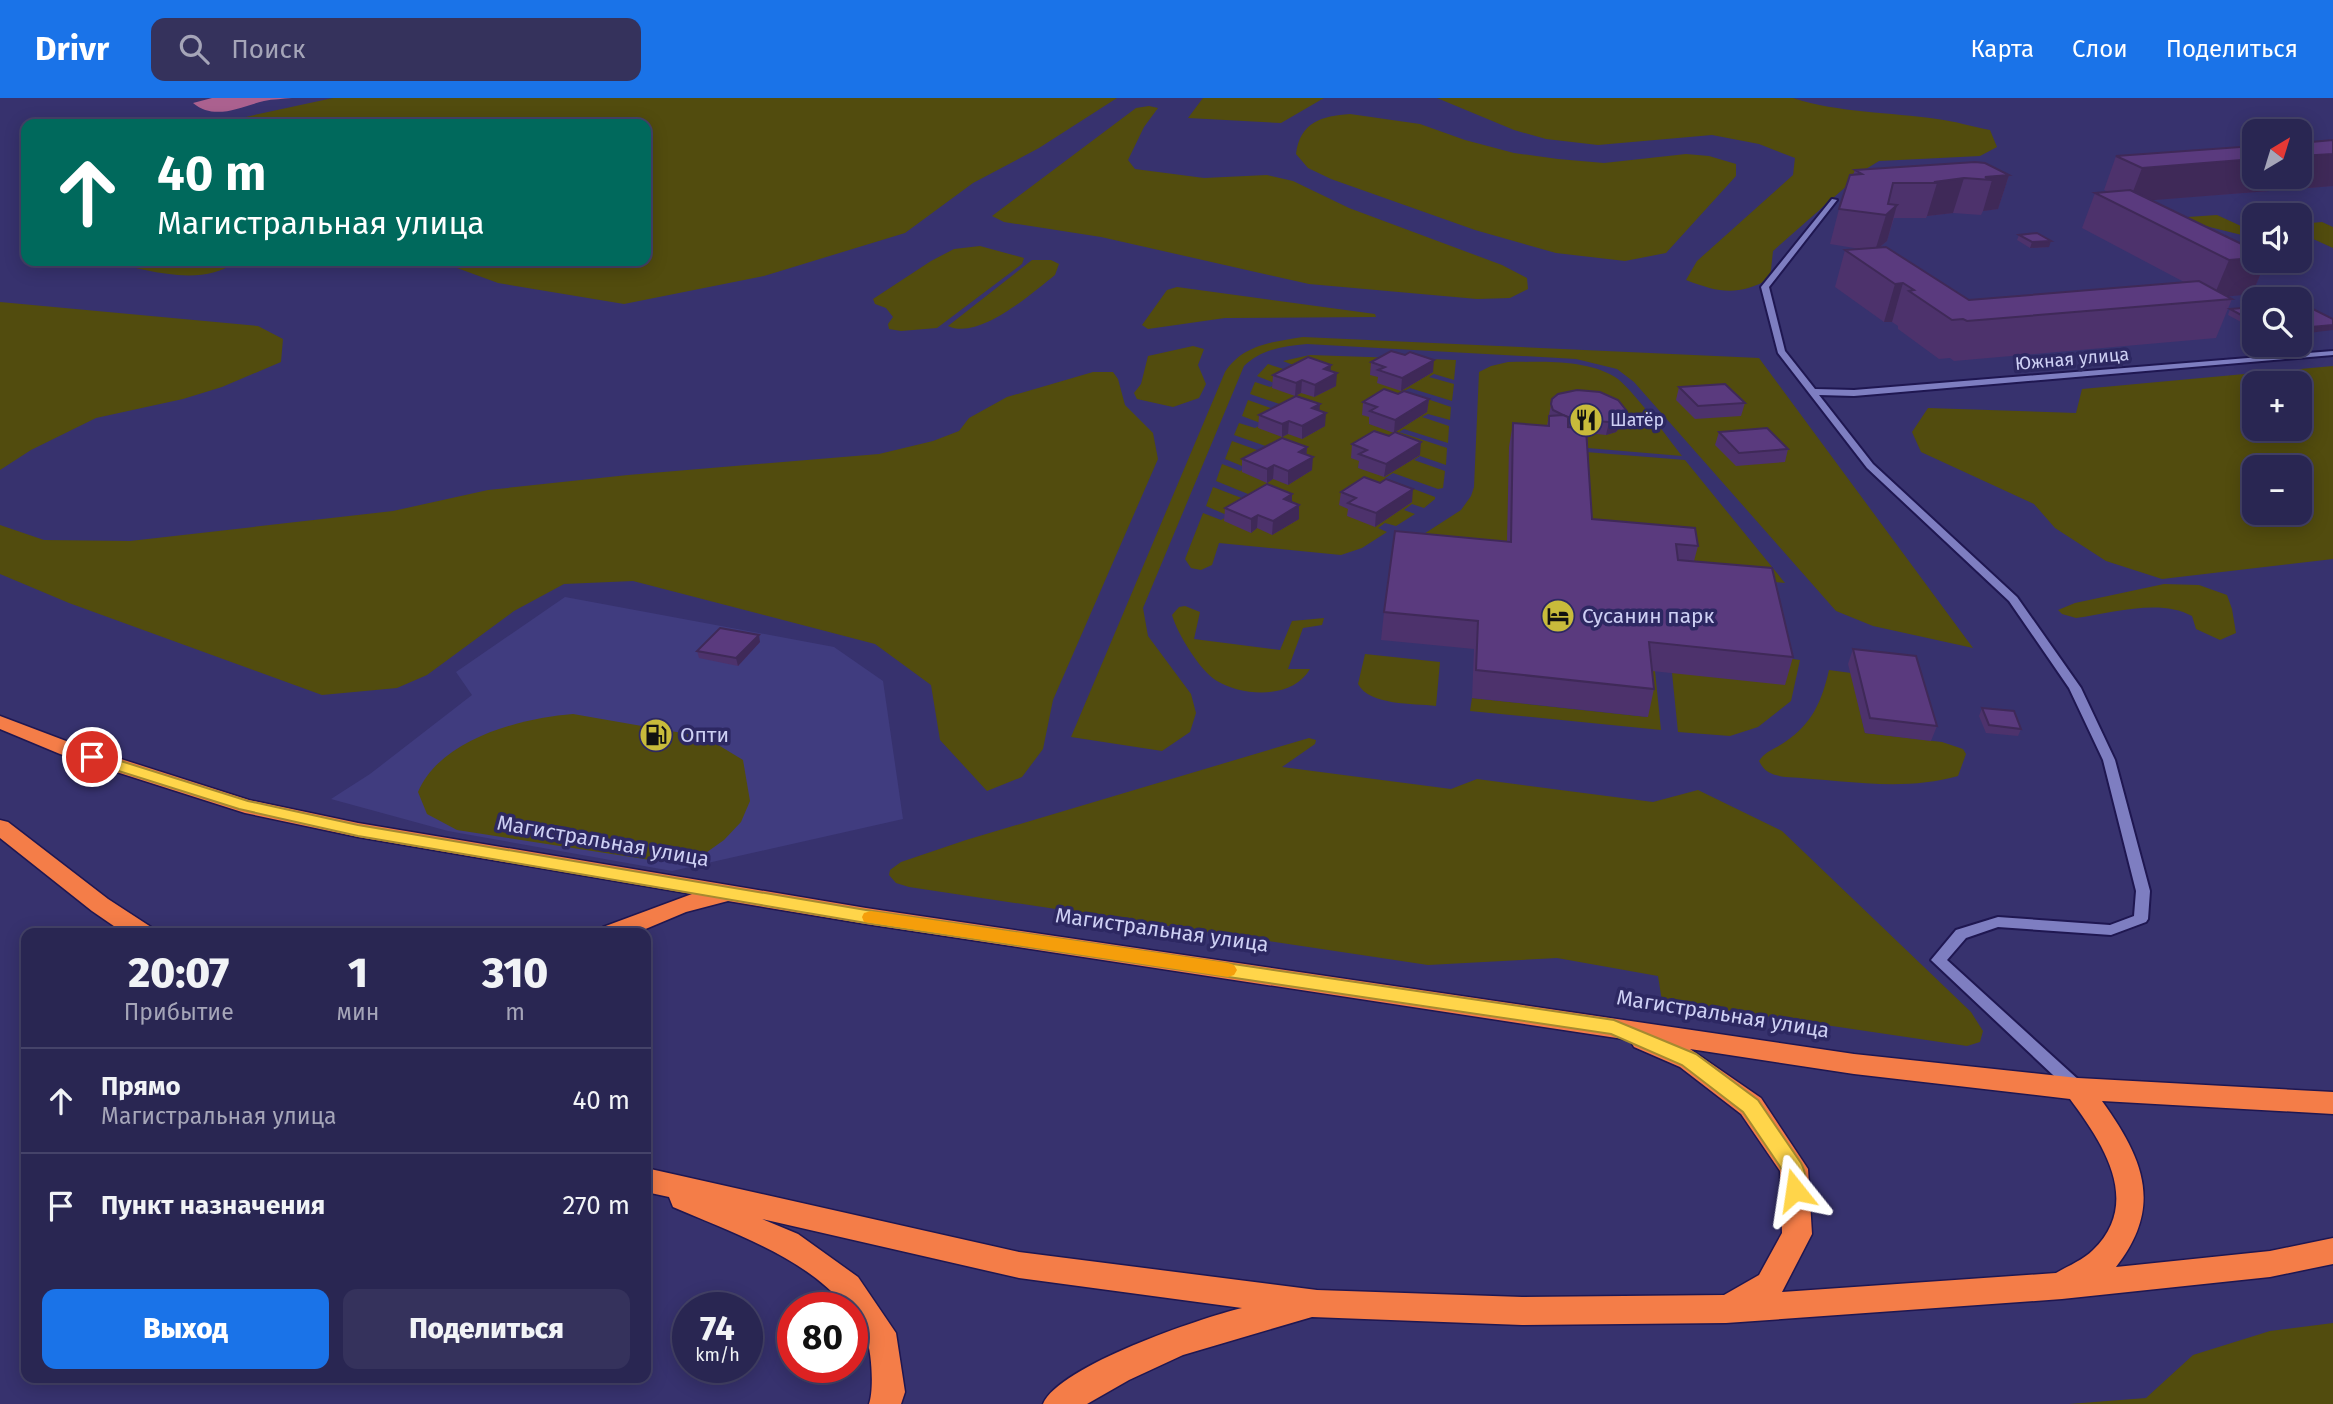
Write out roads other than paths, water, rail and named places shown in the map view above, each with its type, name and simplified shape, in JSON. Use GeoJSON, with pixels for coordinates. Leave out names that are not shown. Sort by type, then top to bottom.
{"type":"FeatureCollection","features":[{"type":"Feature","properties":{"kind":"highway","name":"Магистральная улица"},"geometry":{"type":"LineString","coordinates":[[0,722],[67,749],[245,806],[358,830],[892,920],[1854,1064],[2078,1088],[2333,1102]]}},
{"type":"Feature","properties":{"kind":"highway"},"geometry":{"type":"LineString","coordinates":[[0,827],[100,905],[134,928]]}},
{"type":"Feature","properties":{"kind":"highway"},"geometry":{"type":"LineString","coordinates":[[624,928],[679,906],[729,893]]}},
{"type":"Feature","properties":{"kind":"highway"},"geometry":{"type":"LineString","coordinates":[[1614,1027],[1689,1060],[1751,1106],[1794,1169],[1797,1234],[1770,1284],[1726,1309]]}},
{"type":"Feature","properties":{"kind":"highway"},"geometry":{"type":"LineString","coordinates":[[2062,1286],[2106,1257],[2129,1219],[2131,1179],[2113,1135],[2078,1088]]}},
{"type":"Feature","properties":{"kind":"highway"},"geometry":{"type":"LineString","coordinates":[[651,1182],[1019,1265],[1317,1304],[1522,1311],[1726,1309],[2062,1286],[2270,1264],[2333,1251]]}},
{"type":"Feature","properties":{"kind":"highway"},"geometry":{"type":"LineString","coordinates":[[651,1183],[788,1243],[847,1286],[881,1333],[889,1392],[885,1404]]}},
{"type":"Feature","properties":{"kind":"highway"},"geometry":{"type":"LineString","coordinates":[[1059,1404],[1088,1384],[1163,1346],[1230,1323],[1317,1304]]}},
{"type":"Feature","properties":{"kind":"street"},"geometry":{"type":"LineString","coordinates":[[1834,200],[1765,287],[1781,351],[1870,466],[2012,599],[2075,688],[2109,760],[2143,891],[2141,919],[2110,930],[1998,922],[1961,934],[1938,960],[2078,1088]]}},
{"type":"Feature","properties":{"kind":"street","name":"Южная улица"},"geometry":{"type":"LineString","coordinates":[[1813,392],[1854,393],[2333,353]]}},
{"type":"Feature","properties":{"kind":"place","name":"Шатёр"},"geometry":{"type":"Point","coordinates":[1586,420]}},
{"type":"Feature","properties":{"kind":"place","name":"Сусанин парк"},"geometry":{"type":"Point","coordinates":[1558,616]}},
{"type":"Feature","properties":{"kind":"place","name":"Опти"},"geometry":{"type":"Point","coordinates":[656,735]}}]}
